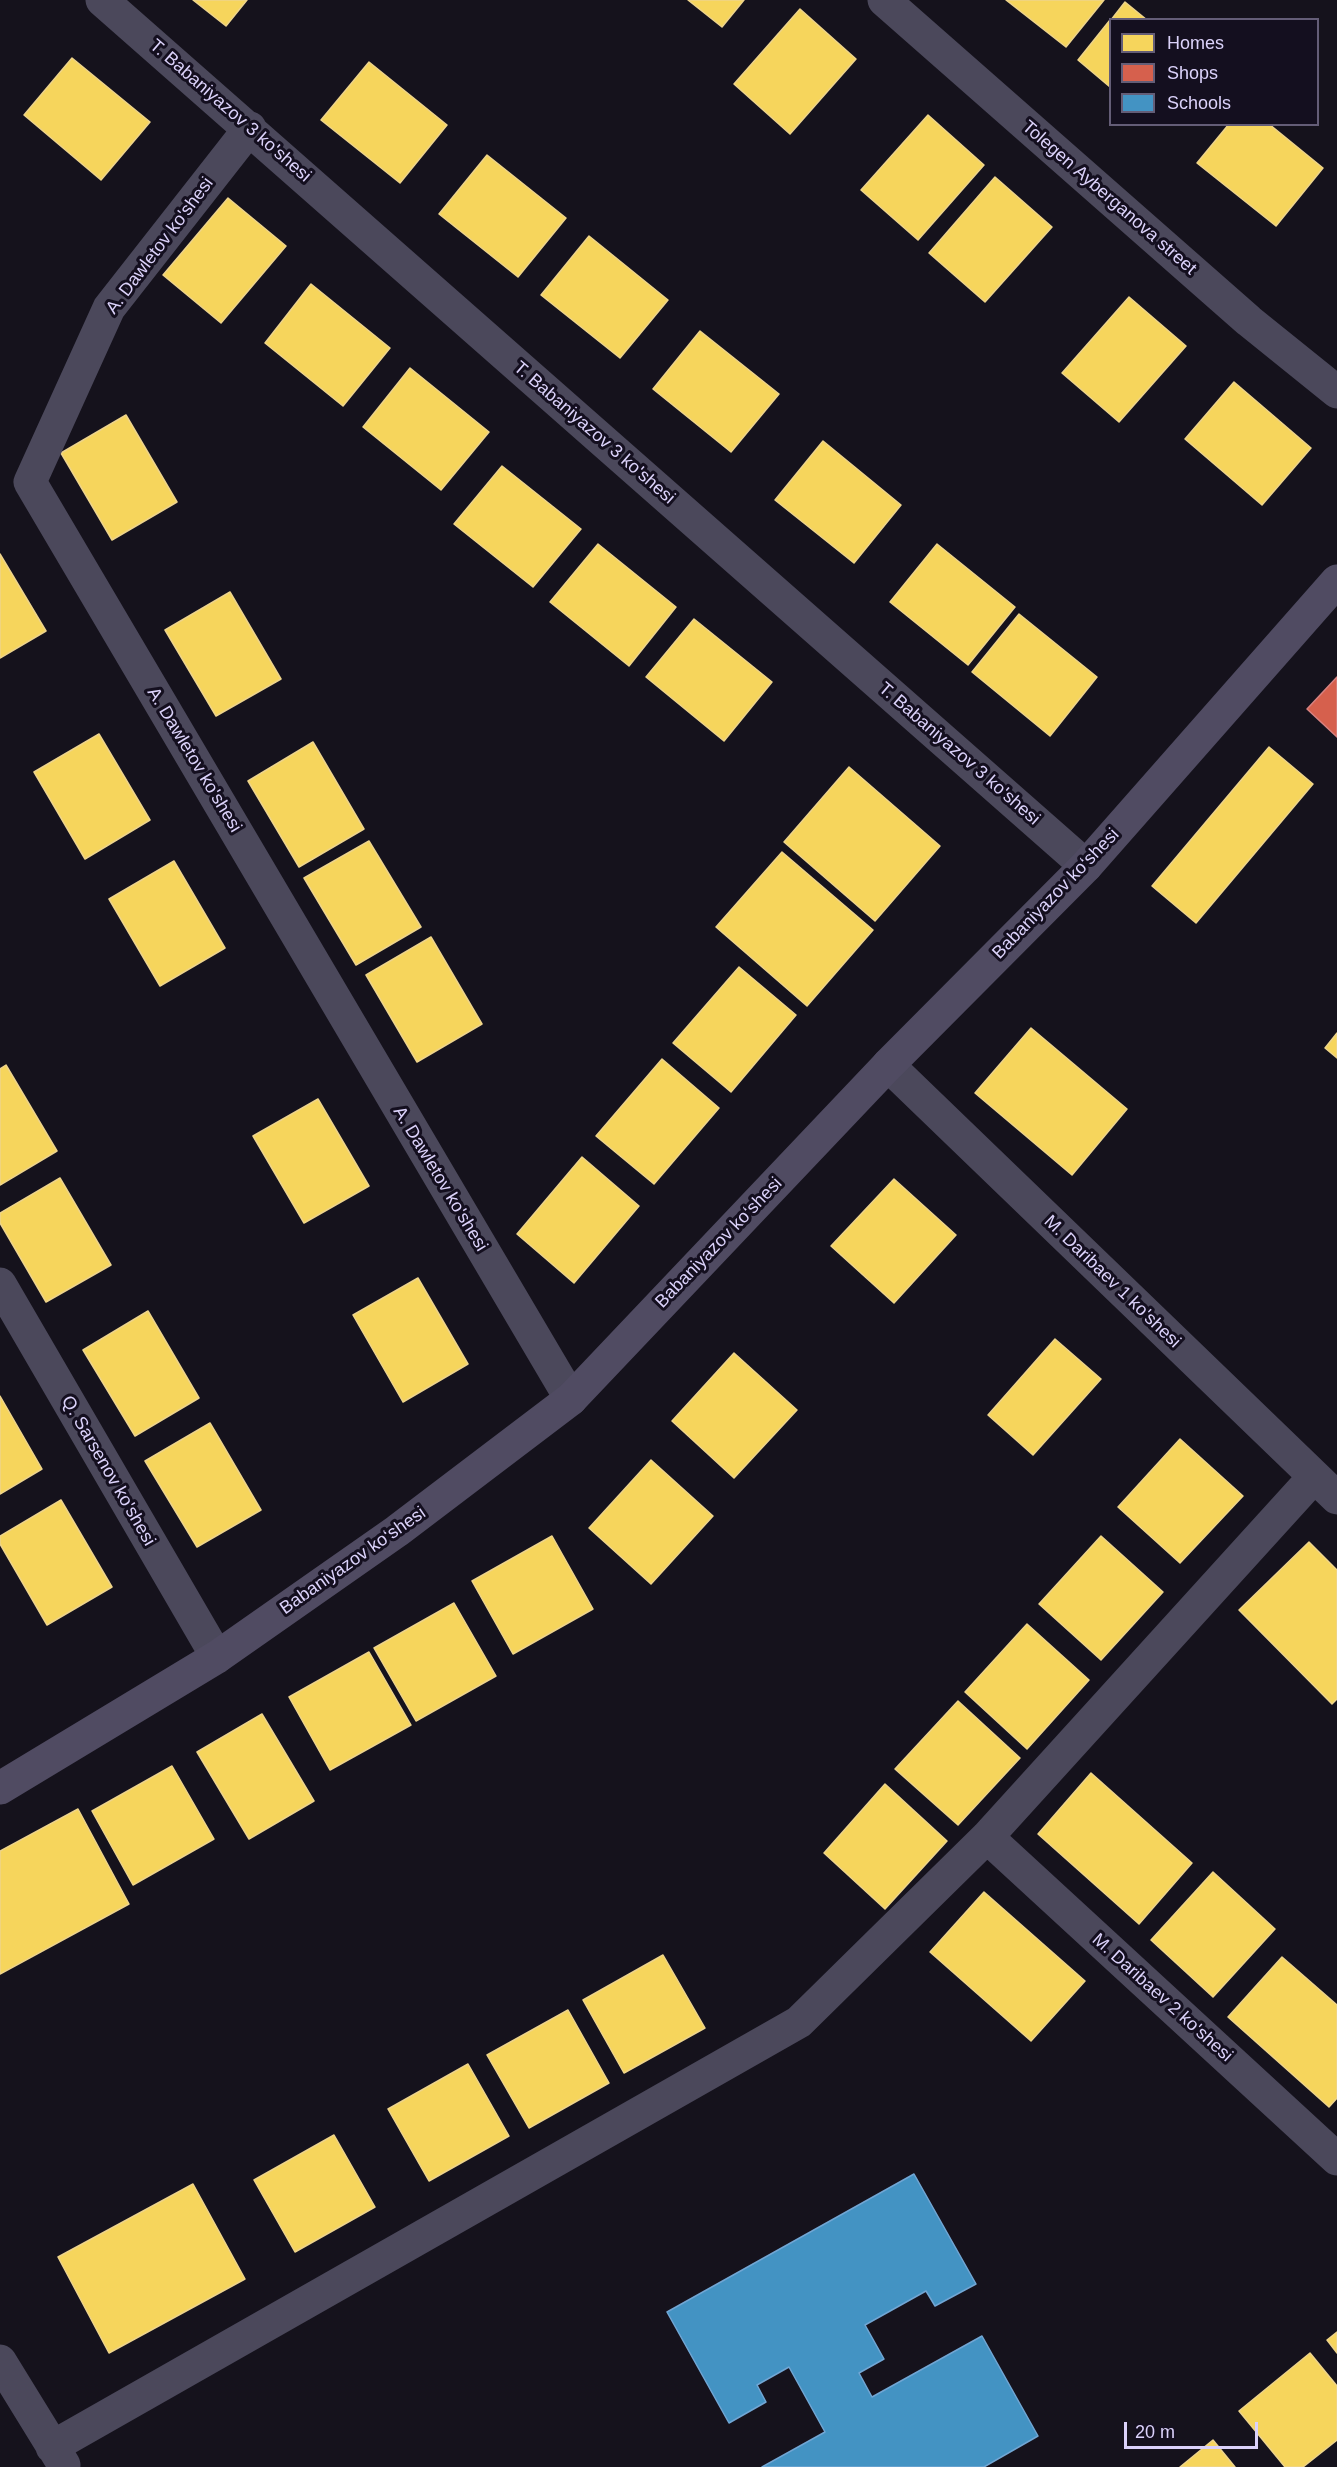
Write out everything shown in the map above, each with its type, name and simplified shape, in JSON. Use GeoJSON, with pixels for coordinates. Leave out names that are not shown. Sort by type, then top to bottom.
{"type":"FeatureCollection","features":[{"type":"Feature","properties":{"kind":"street","name":"T. Babaniyazov 3 ko'shesi"},"geometry":{"type":"LineString","coordinates":[[102,0],[1086,866]]}},
{"type":"Feature","properties":{"kind":"street","name":"Tolegen Ayberganova street"},"geometry":{"type":"LineString","coordinates":[[884,0],[1249,321],[1337,392]]}},
{"type":"Feature","properties":{"kind":"street","name":"A. Dawletov ko'shesi"},"geometry":{"type":"LineString","coordinates":[[250,128],[109,308],[30,482],[570,1399]]}},
{"type":"Feature","properties":{"kind":"street","name":"Babaniyazov ko‘shesi"},"geometry":{"type":"LineString","coordinates":[[0,1788],[216,1658],[397,1531],[570,1399],[888,1065],[1086,866],[1337,581]]}},
{"type":"Feature","properties":{"kind":"street","name":"M. Daribaev 1 ko'shesi"},"geometry":{"type":"LineString","coordinates":[[888,1065],[1325,1487]]}},
{"type":"Feature","properties":{"kind":"street","name":"Q. Sarsenov ko'shesi"},"geometry":{"type":"LineString","coordinates":[[0,1284],[216,1658]]}},
{"type":"Feature","properties":{"kind":"street"},"geometry":{"type":"LineString","coordinates":[[0,2361],[59,2457],[799,2022],[987,1837],[1325,1487]]}},
{"type":"Feature","properties":{"kind":"street","name":"M. Daribaev 2 ko'shesi"},"geometry":{"type":"LineString","coordinates":[[987,1837],[1337,2158]]}},
{"type":"Feature","properties":{"kind":"building: Homes"},"geometry":{"type":"Polygon","coordinates":[[[193,0],[247,0],[226,26],[193,0]]]}},
{"type":"Feature","properties":{"kind":"building: Homes"},"geometry":{"type":"Polygon","coordinates":[[[688,0],[744,0],[722,27],[688,0]]]}},
{"type":"Feature","properties":{"kind":"building: Homes"},"geometry":{"type":"Polygon","coordinates":[[[1006,0],[1104,0],[1066,47],[1006,0]]]}},
{"type":"Feature","properties":{"kind":"building: Homes"},"geometry":{"type":"Polygon","coordinates":[[[1125,2],[1145,18],[1113,18],[1125,2]]]}},
{"type":"Feature","properties":{"kind":"building: Homes"},"geometry":{"type":"Polygon","coordinates":[[[800,9],[856,59],[790,134],[734,84],[800,9]]]}},
{"type":"Feature","properties":{"kind":"building: Homes"},"geometry":{"type":"Polygon","coordinates":[[[1109,21],[1109,86],[1078,60],[1109,21]]]}},
{"type":"Feature","properties":{"kind":"building: Homes"},"geometry":{"type":"Polygon","coordinates":[[[72,58],[150,122],[101,180],[24,115],[72,58]]]}},
{"type":"Feature","properties":{"kind":"building: Homes"},"geometry":{"type":"Polygon","coordinates":[[[369,62],[447,125],[400,183],[321,120],[369,62]]]}},
{"type":"Feature","properties":{"kind":"building: Homes"},"geometry":{"type":"Polygon","coordinates":[[[928,115],[984,165],[918,240],[861,190],[928,115]]]}},
{"type":"Feature","properties":{"kind":"building: Homes"},"geometry":{"type":"Polygon","coordinates":[[[1227,126],[1271,126],[1323,168],[1276,226],[1197,163],[1227,126]]]}},
{"type":"Feature","properties":{"kind":"building: Homes"},"geometry":{"type":"Polygon","coordinates":[[[487,155],[566,218],[518,277],[439,214],[487,155]]]}},
{"type":"Feature","properties":{"kind":"building: Homes"},"geometry":{"type":"Polygon","coordinates":[[[995,177],[1052,227],[985,302],[929,253],[995,177]]]}},
{"type":"Feature","properties":{"kind":"building: Homes"},"geometry":{"type":"Polygon","coordinates":[[[228,198],[286,246],[221,323],[163,275],[228,198]]]}},
{"type":"Feature","properties":{"kind":"building: Homes"},"geometry":{"type":"Polygon","coordinates":[[[589,236],[668,300],[620,358],[541,295],[589,236]]]}},
{"type":"Feature","properties":{"kind":"building: Homes"},"geometry":{"type":"Polygon","coordinates":[[[311,284],[390,348],[343,406],[265,343],[311,284]]]}},
{"type":"Feature","properties":{"kind":"building: Homes"},"geometry":{"type":"Polygon","coordinates":[[[1129,297],[1186,346],[1119,422],[1062,373],[1129,297]]]}},
{"type":"Feature","properties":{"kind":"building: Homes"},"geometry":{"type":"Polygon","coordinates":[[[700,331],[779,394],[731,452],[653,389],[700,331]]]}},
{"type":"Feature","properties":{"kind":"building: Homes"},"geometry":{"type":"Polygon","coordinates":[[[410,368],[489,432],[441,490],[363,427],[410,368]]]}},
{"type":"Feature","properties":{"kind":"building: Homes"},"geometry":{"type":"Polygon","coordinates":[[[1234,382],[1311,448],[1262,505],[1185,439],[1234,382]]]}},
{"type":"Feature","properties":{"kind":"building: Homes"},"geometry":{"type":"Polygon","coordinates":[[[126,415],[177,502],[112,540],[61,453],[126,415]]]}},
{"type":"Feature","properties":{"kind":"building: Homes"},"geometry":{"type":"Polygon","coordinates":[[[823,441],[901,505],[854,563],[775,500],[823,441]]]}},
{"type":"Feature","properties":{"kind":"building: Homes"},"geometry":{"type":"Polygon","coordinates":[[[502,466],[581,529],[533,587],[454,524],[502,466]]]}},
{"type":"Feature","properties":{"kind":"building: Homes"},"geometry":{"type":"Polygon","coordinates":[[[598,544],[676,607],[629,666],[550,602],[598,544]]]}},
{"type":"Feature","properties":{"kind":"building: Homes"},"geometry":{"type":"Polygon","coordinates":[[[937,544],[1015,607],[968,665],[890,602],[937,544]]]}},
{"type":"Feature","properties":{"kind":"building: Homes"},"geometry":{"type":"Polygon","coordinates":[[[0,554],[46,631],[0,658],[0,554]]]}},
{"type":"Feature","properties":{"kind":"building: Homes"},"geometry":{"type":"Polygon","coordinates":[[[230,592],[281,679],[216,716],[165,630],[230,592]]]}},
{"type":"Feature","properties":{"kind":"building: Homes"},"geometry":{"type":"Polygon","coordinates":[[[1019,614],[1097,677],[1050,736],[972,672],[1019,614]]]}},
{"type":"Feature","properties":{"kind":"building: Homes"},"geometry":{"type":"Polygon","coordinates":[[[694,619],[772,682],[724,741],[646,677],[694,619]]]}},
{"type":"Feature","properties":{"kind":"building: Homes"},"geometry":{"type":"Polygon","coordinates":[[[99,734],[150,820],[85,859],[34,772],[99,734]]]}},
{"type":"Feature","properties":{"kind":"building: Homes"},"geometry":{"type":"Polygon","coordinates":[[[313,742],[364,829],[299,867],[248,781],[313,742]]]}},
{"type":"Feature","properties":{"kind":"building: Homes"},"geometry":{"type":"Polygon","coordinates":[[[1269,747],[1313,784],[1196,923],[1152,886],[1269,747]]]}},
{"type":"Feature","properties":{"kind":"building: Homes"},"geometry":{"type":"Polygon","coordinates":[[[849,767],[940,846],[875,921],[784,842],[849,767]]]}},
{"type":"Feature","properties":{"kind":"building: Homes"},"geometry":{"type":"Polygon","coordinates":[[[369,841],[421,927],[356,965],[304,878],[369,841]]]}},
{"type":"Feature","properties":{"kind":"building: Homes"},"geometry":{"type":"Polygon","coordinates":[[[782,852],[873,930],[807,1006],[716,927],[782,852]]]}},
{"type":"Feature","properties":{"kind":"building: Homes"},"geometry":{"type":"Polygon","coordinates":[[[174,861],[225,948],[160,986],[109,899],[174,861]]]}},
{"type":"Feature","properties":{"kind":"building: Homes"},"geometry":{"type":"Polygon","coordinates":[[[431,937],[482,1024],[417,1062],[366,975],[431,937]]]}},
{"type":"Feature","properties":{"kind":"building: Homes"},"geometry":{"type":"Polygon","coordinates":[[[739,967],[796,1015],[731,1092],[673,1043],[739,967]]]}},
{"type":"Feature","properties":{"kind":"building: Homes"},"geometry":{"type":"Polygon","coordinates":[[[1031,1028],[1127,1109],[1072,1175],[975,1093],[1031,1028]]]}},
{"type":"Feature","properties":{"kind":"building: Homes"},"geometry":{"type":"Polygon","coordinates":[[[1337,1033],[1337,1058],[1325,1048],[1337,1033]]]}},
{"type":"Feature","properties":{"kind":"building: Homes"},"geometry":{"type":"Polygon","coordinates":[[[662,1059],[719,1108],[654,1184],[596,1136],[662,1059]]]}},
{"type":"Feature","properties":{"kind":"building: Homes"},"geometry":{"type":"Polygon","coordinates":[[[6,1065],[57,1151],[0,1185],[0,1069],[6,1065]]]}},
{"type":"Feature","properties":{"kind":"building: Homes"},"geometry":{"type":"Polygon","coordinates":[[[318,1099],[369,1186],[304,1223],[253,1136],[318,1099]]]}},
{"type":"Feature","properties":{"kind":"building: Homes"},"geometry":{"type":"Polygon","coordinates":[[[582,1157],[639,1206],[574,1283],[517,1234],[582,1157]]]}},
{"type":"Feature","properties":{"kind":"building: Homes"},"geometry":{"type":"Polygon","coordinates":[[[60,1178],[111,1265],[46,1302],[0,1223],[0,1213],[60,1178]]]}},
{"type":"Feature","properties":{"kind":"building: Homes"},"geometry":{"type":"Polygon","coordinates":[[[894,1179],[956,1235],[894,1303],[831,1246],[894,1179]]]}},
{"type":"Feature","properties":{"kind":"building: Homes"},"geometry":{"type":"Polygon","coordinates":[[[418,1278],[468,1364],[403,1402],[353,1315],[418,1278]]]}},
{"type":"Feature","properties":{"kind":"building: Homes"},"geometry":{"type":"Polygon","coordinates":[[[148,1311],[199,1398],[135,1436],[83,1350],[148,1311]]]}},
{"type":"Feature","properties":{"kind":"building: Homes"},"geometry":{"type":"Polygon","coordinates":[[[1055,1339],[1101,1379],[1033,1455],[988,1415],[1055,1339]]]}},
{"type":"Feature","properties":{"kind":"building: Homes"},"geometry":{"type":"Polygon","coordinates":[[[734,1353],[797,1410],[734,1478],[672,1421],[734,1353]]]}},
{"type":"Feature","properties":{"kind":"building: Homes"},"geometry":{"type":"Polygon","coordinates":[[[0,1396],[42,1469],[0,1494],[0,1396]]]}},
{"type":"Feature","properties":{"kind":"building: Homes"},"geometry":{"type":"Polygon","coordinates":[[[210,1423],[261,1510],[197,1547],[145,1461],[210,1423]]]}},
{"type":"Feature","properties":{"kind":"building: Homes"},"geometry":{"type":"Polygon","coordinates":[[[1180,1439],[1243,1496],[1180,1563],[1118,1507],[1180,1439]]]}},
{"type":"Feature","properties":{"kind":"building: Homes"},"geometry":{"type":"Polygon","coordinates":[[[651,1460],[713,1516],[651,1584],[589,1528],[651,1460]]]}},
{"type":"Feature","properties":{"kind":"building: Homes"},"geometry":{"type":"Polygon","coordinates":[[[61,1500],[112,1587],[47,1625],[0,1544],[0,1536],[61,1500]]]}},
{"type":"Feature","properties":{"kind":"building: Homes"},"geometry":{"type":"Polygon","coordinates":[[[552,1536],[593,1609],[513,1654],[472,1581],[552,1536]]]}},
{"type":"Feature","properties":{"kind":"building: Homes"},"geometry":{"type":"Polygon","coordinates":[[[1101,1536],[1163,1592],[1101,1660],[1039,1604],[1101,1536]]]}},
{"type":"Feature","properties":{"kind":"building: Homes"},"geometry":{"type":"Polygon","coordinates":[[[1309,1542],[1337,1570],[1337,1699],[1332,1704],[1239,1610],[1309,1542]]]}},
{"type":"Feature","properties":{"kind":"building: Homes"},"geometry":{"type":"Polygon","coordinates":[[[454,1603],[496,1676],[416,1721],[374,1648],[454,1603]]]}},
{"type":"Feature","properties":{"kind":"building: Homes"},"geometry":{"type":"Polygon","coordinates":[[[1027,1624],[1089,1680],[1027,1749],[965,1692],[1027,1624]]]}},
{"type":"Feature","properties":{"kind":"building: Homes"},"geometry":{"type":"Polygon","coordinates":[[[369,1652],[411,1725],[330,1770],[289,1697],[369,1652]]]}},
{"type":"Feature","properties":{"kind":"building: Homes"},"geometry":{"type":"Polygon","coordinates":[[[958,1701],[1020,1758],[958,1825],[895,1769],[958,1701]]]}},
{"type":"Feature","properties":{"kind":"building: Homes"},"geometry":{"type":"Polygon","coordinates":[[[262,1714],[314,1801],[249,1839],[197,1752],[262,1714]]]}},
{"type":"Feature","properties":{"kind":"building: Homes"},"geometry":{"type":"Polygon","coordinates":[[[172,1766],[214,1839],[133,1885],[92,1811],[172,1766]]]}},
{"type":"Feature","properties":{"kind":"building: Homes"},"geometry":{"type":"Polygon","coordinates":[[[1091,1773],[1192,1863],[1139,1924],[1038,1834],[1091,1773]]]}},
{"type":"Feature","properties":{"kind":"building: Homes"},"geometry":{"type":"Polygon","coordinates":[[[885,1784],[947,1841],[885,1909],[824,1853],[885,1784]]]}},
{"type":"Feature","properties":{"kind":"building: Homes"},"geometry":{"type":"Polygon","coordinates":[[[78,1809],[129,1904],[0,1974],[0,1851],[78,1809]]]}},
{"type":"Feature","properties":{"kind":"building: Homes"},"geometry":{"type":"Polygon","coordinates":[[[1213,1872],[1275,1929],[1213,1997],[1151,1940],[1213,1872]]]}},
{"type":"Feature","properties":{"kind":"building: Homes"},"geometry":{"type":"Polygon","coordinates":[[[984,1892],[1085,1981],[1031,2041],[930,1952],[984,1892]]]}},
{"type":"Feature","properties":{"kind":"building: Homes"},"geometry":{"type":"Polygon","coordinates":[[[663,1955],[705,2028],[624,2073],[583,2000],[663,1955]]]}},
{"type":"Feature","properties":{"kind":"building: Homes"},"geometry":{"type":"Polygon","coordinates":[[[1282,1957],[1337,2005],[1337,2098],[1329,2107],[1228,2017],[1282,1957]]]}},
{"type":"Feature","properties":{"kind":"building: Homes"},"geometry":{"type":"Polygon","coordinates":[[[568,2010],[609,2083],[529,2128],[487,2055],[568,2010]]]}},
{"type":"Feature","properties":{"kind":"building: Homes"},"geometry":{"type":"Polygon","coordinates":[[[468,2064],[509,2136],[429,2181],[388,2109],[468,2064]]]}},
{"type":"Feature","properties":{"kind":"building: Homes"},"geometry":{"type":"Polygon","coordinates":[[[334,2135],[375,2207],[295,2252],[254,2180],[334,2135]]]}},
{"type":"Feature","properties":{"kind":"building: Homes"},"geometry":{"type":"Polygon","coordinates":[[[193,2184],[245,2279],[109,2353],[58,2257],[193,2184]]]}},
{"type":"Feature","properties":{"kind":"building: Homes"},"geometry":{"type":"Polygon","coordinates":[[[1337,2332],[1337,2353],[1327,2340],[1337,2332]]]}},
{"type":"Feature","properties":{"kind":"building: Homes"},"geometry":{"type":"Polygon","coordinates":[[[1310,2353],[1337,2386],[1337,2440],[1303,2467],[1285,2467],[1239,2411],[1310,2353]]]}},
{"type":"Feature","properties":{"kind":"building: Homes"},"geometry":{"type":"Polygon","coordinates":[[[1213,2440],[1235,2467],[1180,2467],[1213,2440]]]}},
{"type":"Feature","properties":{"kind":"building: Shops"},"geometry":{"type":"Polygon","coordinates":[[[1337,677],[1337,737],[1307,709],[1337,677]]]}},
{"type":"Feature","properties":{"kind":"building: Schools"},"geometry":{"type":"Polygon","coordinates":[[[914,2174],[976,2284],[935,2306],[926,2291],[865,2325],[884,2359],[859,2373],[872,2397],[982,2336],[1038,2436],[984,2467],[762,2467],[825,2432],[789,2367],[757,2385],[766,2402],[729,2423],[667,2312],[914,2174]]]}}]}
